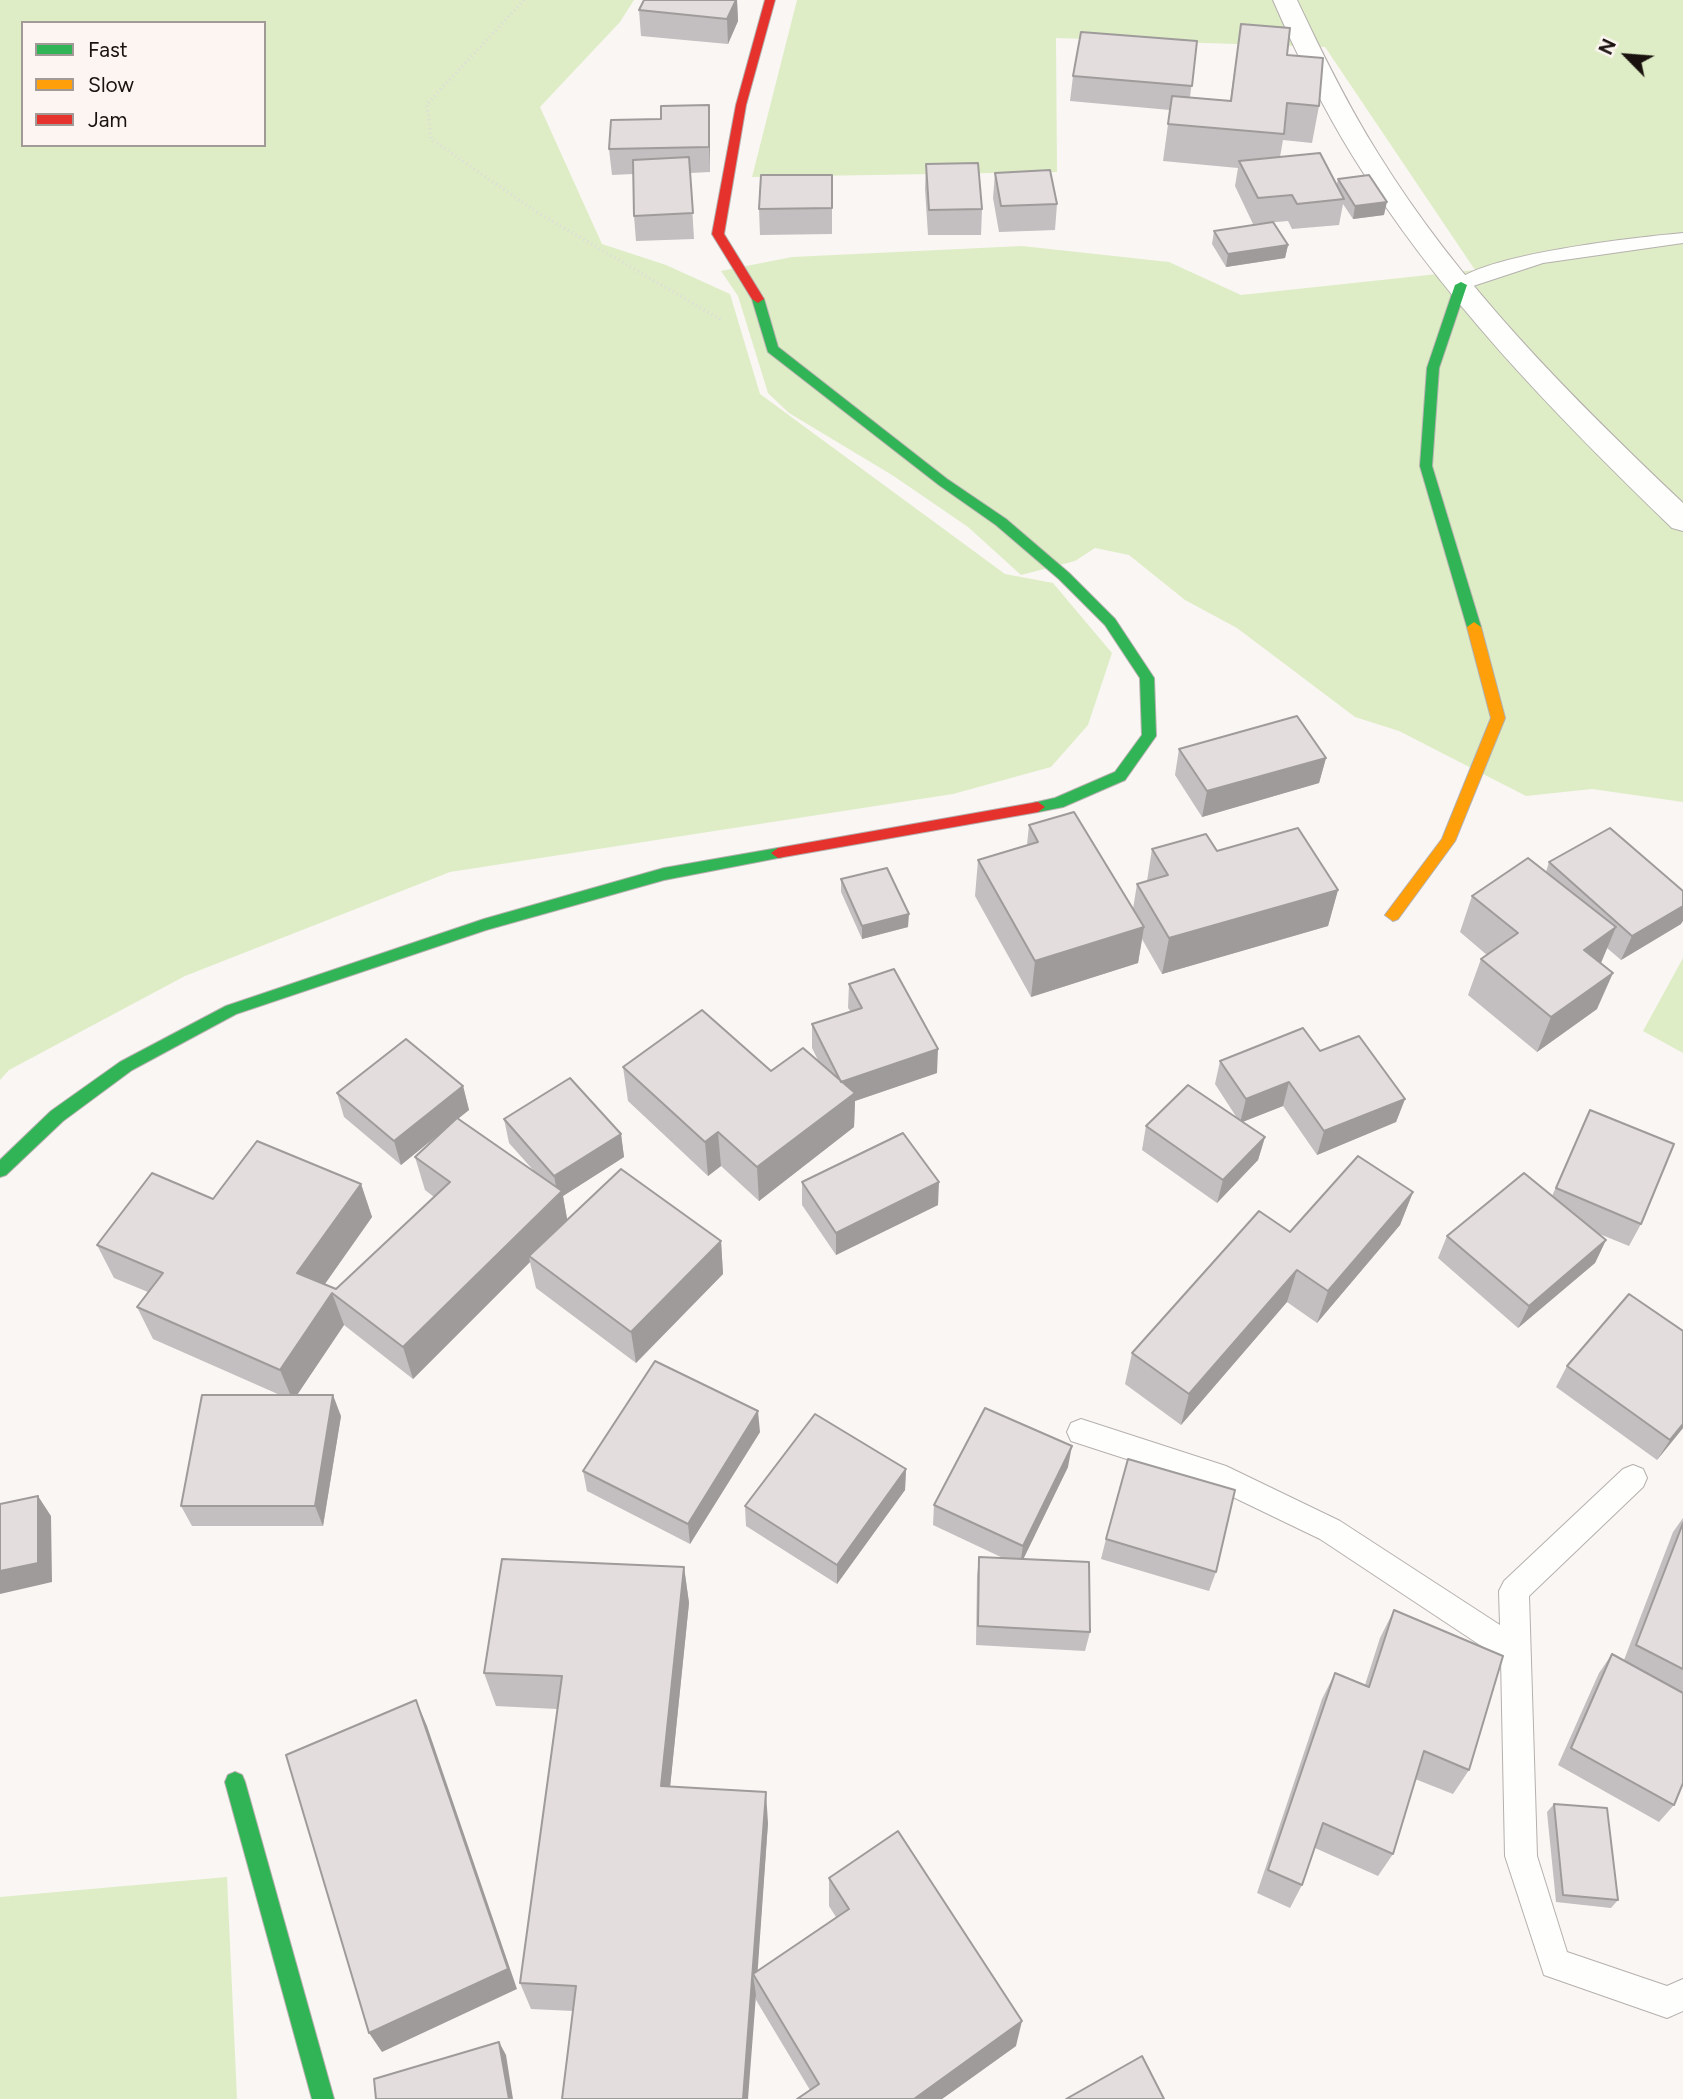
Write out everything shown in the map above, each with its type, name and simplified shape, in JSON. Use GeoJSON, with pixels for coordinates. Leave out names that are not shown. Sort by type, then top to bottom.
{"type":"FeatureCollection","features":[{"type":"Feature","properties":{"kind":"street"},"geometry":{"type":"LineString","coordinates":[[0,1170],[57,1116],[126,1066],[231,1010],[484,925],[664,874],[1058,803],[1120,776],[1149,736],[1147,678],[1110,622],[1064,576],[1001,522],[932,474],[772,349],[761,303],[718,234],[741,105],[770,0]]}},
{"type":"Feature","properties":{"kind":"street"},"geometry":{"type":"LineString","coordinates":[[1285,0],[1309,53],[1379,177],[1461,285],[1634,474],[1683,521]]}},
{"type":"Feature","properties":{"kind":"street"},"geometry":{"type":"LineString","coordinates":[[1393,915],[1448,841],[1498,718],[1426,466],[1433,368],[1461,285]]}},
{"type":"Feature","properties":{"kind":"street"},"geometry":{"type":"LineString","coordinates":[[234,1782],[323,2099]]}},
{"type":"Feature","properties":{"kind":"lane"},"geometry":{"type":"LineString","coordinates":[[1461,285],[1495,270],[1601,246],[1683,238]]}},
{"type":"Feature","properties":{"kind":"lane"},"geometry":{"type":"LineString","coordinates":[[1081,1432],[1216,1475],[1330,1530],[1515,1651]]}},
{"type":"Feature","properties":{"kind":"lane"},"geometry":{"type":"LineString","coordinates":[[1633,1478],[1514,1591],[1521,1856],[1555,1964],[1667,2001],[1683,1995]]}},
{"type":"Feature","properties":{"kind":"path"},"geometry":{"type":"LineString","coordinates":[[524,0],[427,104],[431,139],[535,211],[772,349]]}},
{"type":"Feature","properties":{"kind":"green space"},"geometry":{"type":"Polygon","coordinates":[[[0,0],[634,0],[620,22],[540,107],[602,244],[666,265],[730,294],[760,394],[1005,574],[1053,583],[1112,653],[1088,725],[1051,767],[953,794],[450,872],[185,976],[9,1070],[0,1080],[0,0]]]}},
{"type":"Feature","properties":{"kind":"green space"},"geometry":{"type":"Polygon","coordinates":[[[797,0],[1683,0],[1683,802],[1592,789],[1526,796],[1399,731],[1355,717],[1237,628],[1185,600],[1129,555],[1095,548],[1075,561],[1021,575],[968,527],[892,475],[789,413],[768,393],[738,296],[721,271],[792,257],[1022,246],[1169,262],[1241,295],[1475,270],[1325,47],[1056,38],[1057,172],[752,177],[797,0]]]}},
{"type":"Feature","properties":{"kind":"green space"},"geometry":{"type":"Polygon","coordinates":[[[1683,958],[1683,1053],[1643,1031],[1683,958]]]}},
{"type":"Feature","properties":{"kind":"green space"},"geometry":{"type":"Polygon","coordinates":[[[227,1877],[237,2099],[0,2099],[0,1897],[227,1877]]]}},
{"type":"Feature","properties":{"kind":"building"},"geometry":{"type":"Polygon","coordinates":[[[644,0],[736,0],[727,19],[639,10],[644,0]]]}},
{"type":"Feature","properties":{"kind":"building"},"geometry":{"type":"Polygon","coordinates":[[[1241,24],[1290,28],[1287,55],[1323,58],[1319,106],[1287,103],[1284,134],[1168,124],[1172,96],[1231,101],[1241,24]]]}},
{"type":"Feature","properties":{"kind":"building"},"geometry":{"type":"Polygon","coordinates":[[[1081,32],[1197,41],[1192,86],[1073,76],[1081,32]]]}},
{"type":"Feature","properties":{"kind":"building"},"geometry":{"type":"Polygon","coordinates":[[[709,105],[709,147],[609,149],[611,120],[661,119],[661,106],[709,105]]]}},
{"type":"Feature","properties":{"kind":"building"},"geometry":{"type":"Polygon","coordinates":[[[1320,153],[1344,199],[1297,204],[1292,195],[1258,198],[1239,161],[1320,153]]]}},
{"type":"Feature","properties":{"kind":"building"},"geometry":{"type":"Polygon","coordinates":[[[689,157],[693,213],[634,216],[633,160],[689,157]]]}},
{"type":"Feature","properties":{"kind":"building"},"geometry":{"type":"Polygon","coordinates":[[[978,163],[982,209],[929,210],[926,164],[978,163]]]}},
{"type":"Feature","properties":{"kind":"building"},"geometry":{"type":"Polygon","coordinates":[[[1050,170],[1057,204],[1001,206],[995,173],[1050,170]]]}},
{"type":"Feature","properties":{"kind":"building"},"geometry":{"type":"Polygon","coordinates":[[[761,175],[832,175],[832,208],[759,209],[761,175]]]}},
{"type":"Feature","properties":{"kind":"building"},"geometry":{"type":"Polygon","coordinates":[[[1369,175],[1387,202],[1355,206],[1338,179],[1369,175]]]}},
{"type":"Feature","properties":{"kind":"building"},"geometry":{"type":"Polygon","coordinates":[[[1273,222],[1288,245],[1228,254],[1214,231],[1273,222]]]}},
{"type":"Feature","properties":{"kind":"building"},"geometry":{"type":"Polygon","coordinates":[[[1297,716],[1326,758],[1207,791],[1179,749],[1297,716]]]}},
{"type":"Feature","properties":{"kind":"building"},"geometry":{"type":"Polygon","coordinates":[[[1074,812],[1144,927],[1035,961],[978,860],[1038,842],[1029,825],[1074,812]]]}},
{"type":"Feature","properties":{"kind":"building"},"geometry":{"type":"Polygon","coordinates":[[[1298,828],[1338,890],[1169,938],[1137,884],[1168,875],[1152,849],[1206,834],[1217,851],[1298,828]]]}},
{"type":"Feature","properties":{"kind":"building"},"geometry":{"type":"Polygon","coordinates":[[[1610,828],[1683,891],[1683,906],[1632,936],[1549,862],[1610,828]]]}},
{"type":"Feature","properties":{"kind":"building"},"geometry":{"type":"Polygon","coordinates":[[[1528,858],[1616,927],[1584,950],[1613,973],[1551,1017],[1481,959],[1518,933],[1472,896],[1528,858]]]}},
{"type":"Feature","properties":{"kind":"building"},"geometry":{"type":"Polygon","coordinates":[[[887,868],[909,914],[862,926],[841,879],[887,868]]]}},
{"type":"Feature","properties":{"kind":"building"},"geometry":{"type":"Polygon","coordinates":[[[894,969],[938,1049],[841,1082],[812,1024],[862,1008],[849,984],[894,969]]]}},
{"type":"Feature","properties":{"kind":"building"},"geometry":{"type":"Polygon","coordinates":[[[702,1010],[771,1071],[803,1048],[855,1093],[757,1167],[718,1132],[705,1142],[623,1067],[702,1010]]]}},
{"type":"Feature","properties":{"kind":"building"},"geometry":{"type":"Polygon","coordinates":[[[1303,1028],[1320,1051],[1359,1036],[1405,1099],[1324,1131],[1289,1082],[1246,1099],[1220,1061],[1303,1028]]]}},
{"type":"Feature","properties":{"kind":"building"},"geometry":{"type":"Polygon","coordinates":[[[406,1039],[463,1086],[394,1141],[337,1093],[406,1039]]]}},
{"type":"Feature","properties":{"kind":"building"},"geometry":{"type":"Polygon","coordinates":[[[570,1078],[621,1134],[554,1176],[504,1119],[570,1078]]]}},
{"type":"Feature","properties":{"kind":"building"},"geometry":{"type":"Polygon","coordinates":[[[1188,1085],[1265,1137],[1223,1180],[1146,1126],[1188,1085]]]}},
{"type":"Feature","properties":{"kind":"building"},"geometry":{"type":"Polygon","coordinates":[[[1590,1110],[1674,1144],[1641,1224],[1556,1188],[1590,1110]]]}},
{"type":"Feature","properties":{"kind":"building"},"geometry":{"type":"Polygon","coordinates":[[[457,1118],[562,1191],[403,1347],[332,1293],[280,1370],[137,1307],[163,1273],[97,1245],[152,1173],[213,1199],[257,1141],[361,1184],[297,1273],[336,1289],[450,1182],[415,1157],[457,1118]]]}},
{"type":"Feature","properties":{"kind":"building"},"geometry":{"type":"Polygon","coordinates":[[[903,1133],[939,1182],[836,1233],[802,1182],[903,1133]]]}},
{"type":"Feature","properties":{"kind":"building"},"geometry":{"type":"Polygon","coordinates":[[[1358,1156],[1413,1192],[1328,1291],[1297,1270],[1189,1394],[1132,1353],[1259,1211],[1290,1232],[1358,1156]]]}},
{"type":"Feature","properties":{"kind":"building"},"geometry":{"type":"Polygon","coordinates":[[[621,1169],[721,1241],[631,1332],[529,1256],[621,1169]]]}},
{"type":"Feature","properties":{"kind":"building"},"geometry":{"type":"Polygon","coordinates":[[[1524,1173],[1606,1240],[1529,1306],[1447,1236],[1524,1173]]]}},
{"type":"Feature","properties":{"kind":"building"},"geometry":{"type":"Polygon","coordinates":[[[1629,1294],[1683,1331],[1683,1424],[1670,1440],[1567,1366],[1629,1294]]]}},
{"type":"Feature","properties":{"kind":"building"},"geometry":{"type":"Polygon","coordinates":[[[655,1361],[758,1411],[688,1524],[583,1471],[655,1361]]]}},
{"type":"Feature","properties":{"kind":"building"},"geometry":{"type":"Polygon","coordinates":[[[202,1395],[333,1395],[315,1506],[181,1506],[202,1395]]]}},
{"type":"Feature","properties":{"kind":"building"},"geometry":{"type":"Polygon","coordinates":[[[985,1408],[1072,1446],[1023,1546],[934,1505],[985,1408]]]}},
{"type":"Feature","properties":{"kind":"building"},"geometry":{"type":"Polygon","coordinates":[[[815,1414],[906,1469],[837,1565],[745,1506],[815,1414]]]}},
{"type":"Feature","properties":{"kind":"building"},"geometry":{"type":"Polygon","coordinates":[[[1128,1459],[1235,1490],[1216,1572],[1106,1539],[1128,1459]]]}},
{"type":"Feature","properties":{"kind":"building"},"geometry":{"type":"Polygon","coordinates":[[[38,1496],[38,1563],[0,1571],[0,1504],[38,1496]]]}},
{"type":"Feature","properties":{"kind":"building"},"geometry":{"type":"Polygon","coordinates":[[[1683,1523],[1683,1669],[1636,1645],[1683,1523]]]}},
{"type":"Feature","properties":{"kind":"building"},"geometry":{"type":"Polygon","coordinates":[[[979,1557],[1089,1562],[1090,1632],[978,1626],[979,1557]]]}},
{"type":"Feature","properties":{"kind":"building"},"geometry":{"type":"Polygon","coordinates":[[[502,1559],[684,1567],[661,1786],[766,1792],[743,2099],[562,2099],[576,1986],[520,1983],[562,1676],[484,1673],[502,1559]]]}},
{"type":"Feature","properties":{"kind":"building"},"geometry":{"type":"Polygon","coordinates":[[[1394,1610],[1503,1656],[1469,1770],[1424,1751],[1393,1854],[1323,1823],[1302,1885],[1268,1870],[1335,1673],[1369,1687],[1394,1610]]]}},
{"type":"Feature","properties":{"kind":"building"},"geometry":{"type":"Polygon","coordinates":[[[1612,1654],[1683,1693],[1683,1783],[1674,1805],[1571,1748],[1612,1654]]]}},
{"type":"Feature","properties":{"kind":"building"},"geometry":{"type":"Polygon","coordinates":[[[416,1700],[508,1969],[369,2033],[286,1755],[416,1700]]]}},
{"type":"Feature","properties":{"kind":"building"},"geometry":{"type":"Polygon","coordinates":[[[1554,1804],[1607,1808],[1618,1900],[1563,1895],[1554,1804]]]}},
{"type":"Feature","properties":{"kind":"building"},"geometry":{"type":"Polygon","coordinates":[[[898,1831],[1022,2021],[914,2099],[797,2099],[819,2084],[753,1974],[849,1909],[829,1878],[898,1831]]]}},
{"type":"Feature","properties":{"kind":"building"},"geometry":{"type":"Polygon","coordinates":[[[499,2042],[509,2099],[376,2099],[374,2079],[499,2042]]]}},
{"type":"Feature","properties":{"kind":"building"},"geometry":{"type":"Polygon","coordinates":[[[1142,2056],[1164,2099],[1066,2099],[1142,2056]]]}},
{"type":"Feature","properties":{"kind":"traffic: fast"},"geometry":{"type":"LineString","coordinates":[[1461,285],[1433,368],[1426,466],[1474,627]]}},
{"type":"Feature","properties":{"kind":"traffic: fast"},"geometry":{"type":"LineString","coordinates":[[758,299],[772,349],[943,482],[1001,522],[1064,576],[1110,622],[1147,678],[1149,736],[1120,776],[1058,803],[1038,807]]}},
{"type":"Feature","properties":{"kind":"traffic: fast"},"geometry":{"type":"LineString","coordinates":[[0,1170],[57,1116],[126,1066],[231,1010],[484,925],[664,874],[778,853]]}},
{"type":"Feature","properties":{"kind":"traffic: fast"},"geometry":{"type":"LineString","coordinates":[[235,1782],[323,2099]]}},
{"type":"Feature","properties":{"kind":"traffic: slow"},"geometry":{"type":"LineString","coordinates":[[1393,915],[1448,841],[1498,718],[1474,627]]}},
{"type":"Feature","properties":{"kind":"traffic: jam"},"geometry":{"type":"LineString","coordinates":[[758,299],[718,234],[741,105],[770,0]]}},
{"type":"Feature","properties":{"kind":"traffic: jam"},"geometry":{"type":"LineString","coordinates":[[778,853],[1038,807]]}}]}
